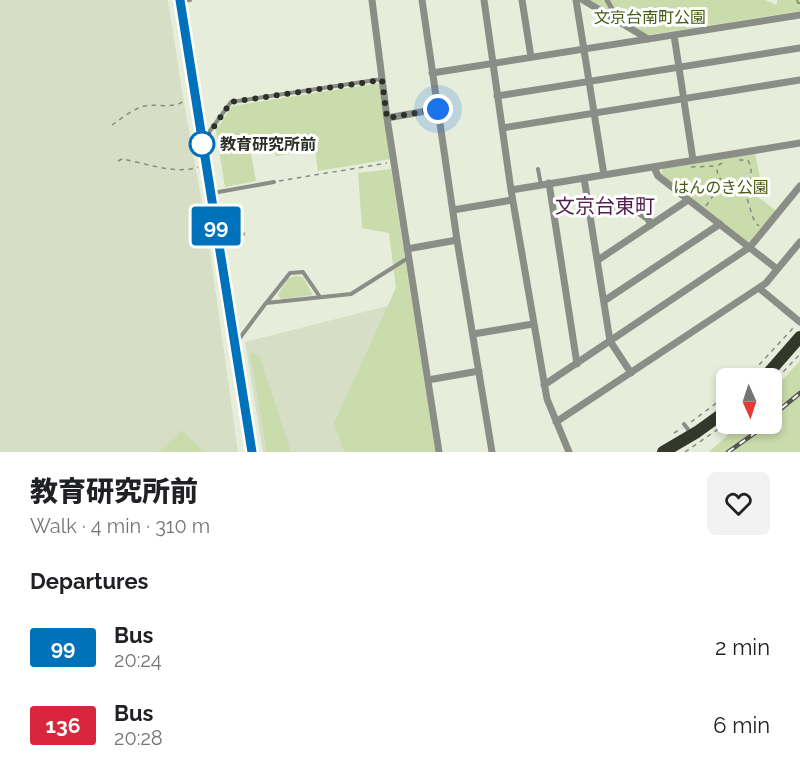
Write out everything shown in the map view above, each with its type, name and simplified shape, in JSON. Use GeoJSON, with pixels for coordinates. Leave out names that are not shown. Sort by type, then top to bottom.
{"type":"FeatureCollection","features":[{"type":"Feature","properties":{"kind":"highway"},"geometry":{"type":"LineString","coordinates":[[773,368],[800,338]]}},
{"type":"Feature","properties":{"kind":"highway"},"geometry":{"type":"LineString","coordinates":[[663,452],[687,428],[716,415]]}},
{"type":"Feature","properties":{"kind":"street"},"geometry":{"type":"LineString","coordinates":[[372,0],[387,118],[439,452]]}},
{"type":"Feature","properties":{"kind":"street"},"geometry":{"type":"LineString","coordinates":[[422,0],[457,240],[492,452]]}},
{"type":"Feature","properties":{"kind":"street"},"geometry":{"type":"LineString","coordinates":[[484,0],[512,200],[544,385],[547,399],[569,452]]}},
{"type":"Feature","properties":{"kind":"street"},"geometry":{"type":"LineString","coordinates":[[522,0],[531,57]]}},
{"type":"Feature","properties":{"kind":"street"},"geometry":{"type":"LineString","coordinates":[[576,0],[604,175]]}},
{"type":"Feature","properties":{"kind":"street"},"geometry":{"type":"LineString","coordinates":[[583,0],[648,39]]}},
{"type":"Feature","properties":{"kind":"street"},"geometry":{"type":"LineString","coordinates":[[607,0],[617,18]]}},
{"type":"Feature","properties":{"kind":"street"},"geometry":{"type":"LineString","coordinates":[[181,1],[252,452]]}},
{"type":"Feature","properties":{"kind":"street"},"geometry":{"type":"LineString","coordinates":[[432,73],[800,15]]}},
{"type":"Feature","properties":{"kind":"street"},"geometry":{"type":"LineString","coordinates":[[674,35],[693,160]]}},
{"type":"Feature","properties":{"kind":"street"},"geometry":{"type":"LineString","coordinates":[[497,96],[800,48]]}},
{"type":"Feature","properties":{"kind":"street"},"geometry":{"type":"LineString","coordinates":[[502,128],[800,80]]}},
{"type":"Feature","properties":{"kind":"street"},"geometry":{"type":"LineString","coordinates":[[387,118],[438,109]]}},
{"type":"Feature","properties":{"kind":"street"},"geometry":{"type":"LineString","coordinates":[[511,190],[800,143]]}},
{"type":"Feature","properties":{"kind":"street"},"geometry":{"type":"LineString","coordinates":[[654,167],[658,176],[777,269]]}},
{"type":"Feature","properties":{"kind":"street"},"geometry":{"type":"LineString","coordinates":[[584,178],[610,341],[631,373]]}},
{"type":"Feature","properties":{"kind":"street"},"geometry":{"type":"LineString","coordinates":[[549,183],[577,364]]}},
{"type":"Feature","properties":{"kind":"street"},"geometry":{"type":"LineString","coordinates":[[544,385],[750,248],[800,186]]}},
{"type":"Feature","properties":{"kind":"street"},"geometry":{"type":"LineString","coordinates":[[453,210],[512,200]]}},
{"type":"Feature","properties":{"kind":"street"},"geometry":{"type":"LineString","coordinates":[[597,260],[688,200]]}},
{"type":"Feature","properties":{"kind":"street"},"geometry":{"type":"LineString","coordinates":[[590,214],[630,206],[648,219],[651,225]]}},
{"type":"Feature","properties":{"kind":"street"},"geometry":{"type":"LineString","coordinates":[[604,301],[720,224]]}},
{"type":"Feature","properties":{"kind":"street"},"geometry":{"type":"LineString","coordinates":[[407,249],[457,240]]}},
{"type":"Feature","properties":{"kind":"street"},"geometry":{"type":"LineString","coordinates":[[556,422],[766,283],[800,242]]}},
{"type":"Feature","properties":{"kind":"street"},"geometry":{"type":"LineString","coordinates":[[759,288],[799,321]]}},
{"type":"Feature","properties":{"kind":"street"},"geometry":{"type":"LineString","coordinates":[[473,334],[533,324]]}},
{"type":"Feature","properties":{"kind":"street"},"geometry":{"type":"LineString","coordinates":[[428,380],[479,371]]}},
{"type":"Feature","properties":{"kind":"lane"},"geometry":{"type":"LineString","coordinates":[[181,1],[190,0]]}},
{"type":"Feature","properties":{"kind":"lane"},"geometry":{"type":"LineString","coordinates":[[202,142],[231,102],[382,80]]}},
{"type":"Feature","properties":{"kind":"lane"},"geometry":{"type":"LineString","coordinates":[[538,169],[541,185]]}},
{"type":"Feature","properties":{"kind":"lane"},"geometry":{"type":"LineString","coordinates":[[211,193],[274,182]]}},
{"type":"Feature","properties":{"kind":"lane"},"geometry":{"type":"LineString","coordinates":[[218,240],[243,234]]}},
{"type":"Feature","properties":{"kind":"lane"},"geometry":{"type":"LineString","coordinates":[[266,303],[351,294],[408,258]]}},
{"type":"Feature","properties":{"kind":"lane"},"geometry":{"type":"LineString","coordinates":[[235,345],[290,273],[303,272],[320,297]]}},
{"type":"Feature","properties":{"kind":"path"},"geometry":{"type":"LineString","coordinates":[[112,125],[142,106],[172,105],[186,99]]}},
{"type":"Feature","properties":{"kind":"path"},"geometry":{"type":"LineString","coordinates":[[118,161],[122,159],[191,170],[198,167]]}},
{"type":"Feature","properties":{"kind":"path"},"geometry":{"type":"LineString","coordinates":[[733,161],[747,160],[750,164],[749,183],[742,191]]}},
{"type":"Feature","properties":{"kind":"path"},"geometry":{"type":"LineString","coordinates":[[274,182],[394,162]]}},
{"type":"Feature","properties":{"kind":"path"},"geometry":{"type":"LineString","coordinates":[[722,163],[717,166],[717,172],[723,183],[742,191],[753,219],[765,229]]}},
{"type":"Feature","properties":{"kind":"path"},"geometry":{"type":"LineString","coordinates":[[703,211],[723,183]]}},
{"type":"Feature","properties":{"kind":"path"},"geometry":{"type":"LineString","coordinates":[[757,368],[799,321]]}},
{"type":"Feature","properties":{"kind":"path"},"geometry":{"type":"LineString","coordinates":[[782,373],[800,354]]}},
{"type":"Feature","properties":{"kind":"path"},"geometry":{"type":"LineString","coordinates":[[674,433],[687,428],[716,404]]}},
{"type":"Feature","properties":{"kind":"path"},"geometry":{"type":"LineString","coordinates":[[685,452],[716,431]]}},
{"type":"Feature","properties":{"kind":"shaded area"},"geometry":{"type":"Polygon","coordinates":[[[0,0],[168,0],[208,237],[238,452],[0,452],[0,0]]]}},
{"type":"Feature","properties":{"kind":"shaded area"},"geometry":{"type":"Polygon","coordinates":[[[415,299],[436,452],[263,452],[245,342],[415,299]]]}},
{"type":"Feature","properties":{"kind":"green space","name":"文京台南町公園"},"geometry":{"type":"Polygon","coordinates":[[[585,0],[765,0],[777,5],[777,0],[800,0],[800,11],[648,35],[585,0]]]}},
{"type":"Feature","properties":{"kind":"green space"},"geometry":{"type":"Polygon","coordinates":[[[380,83],[391,159],[318,171],[315,150],[276,156],[272,139],[249,143],[256,181],[225,187],[216,130],[232,106],[380,83]]]}},
{"type":"Feature","properties":{"kind":"green space","name":"はんのき公園"},"geometry":{"type":"Polygon","coordinates":[[[755,153],[761,182],[749,190],[776,211],[750,244],[661,175],[663,168],[755,153]]]}},
{"type":"Feature","properties":{"kind":"green space"},"geometry":{"type":"Polygon","coordinates":[[[391,169],[435,452],[344,452],[334,423],[396,288],[389,233],[362,228],[358,173],[391,169]]]}},
{"type":"Feature","properties":{"kind":"green space"},"geometry":{"type":"Polygon","coordinates":[[[303,277],[313,295],[282,299],[279,297],[278,294],[289,278],[303,277]]]}},
{"type":"Feature","properties":{"kind":"green space"},"geometry":{"type":"Polygon","coordinates":[[[250,352],[260,357],[291,452],[267,452],[250,352]]]}},
{"type":"Feature","properties":{"kind":"green space"},"geometry":{"type":"Polygon","coordinates":[[[800,361],[800,452],[709,452],[729,434],[782,434],[782,380],[800,361]]]}},
{"type":"Feature","properties":{"kind":"green space"},"geometry":{"type":"Polygon","coordinates":[[[181,430],[205,452],[159,452],[181,430]]]}},
{"type":"Feature","properties":{"kind":"waterway"},"geometry":{"type":"LineString","coordinates":[[797,0],[800,3]]}},
{"type":"Feature","properties":{"kind":"railway"},"geometry":{"type":"LineString","coordinates":[[782,408],[800,393]]}},
{"type":"Feature","properties":{"kind":"railway"},"geometry":{"type":"LineString","coordinates":[[728,452],[753,434]]}},
{"type":"Feature","properties":{"kind":"bus line","name":"99"},"geometry":{"type":"LineString","coordinates":[[180,0],[252,452]]}},
{"type":"Feature","properties":{"kind":"place","name":"教育研究所前"},"geometry":{"type":"Point","coordinates":[202,144]}},
{"type":"Feature","properties":{"kind":"district","name":"文京台東町"},"geometry":{"type":"Point","coordinates":[605,206]}},
{"type":"Feature","properties":{"kind":"route"},"geometry":{"type":"LineString","coordinates":[[202,144],[231,102],[382,80],[387,118],[438,109]]}}]}
